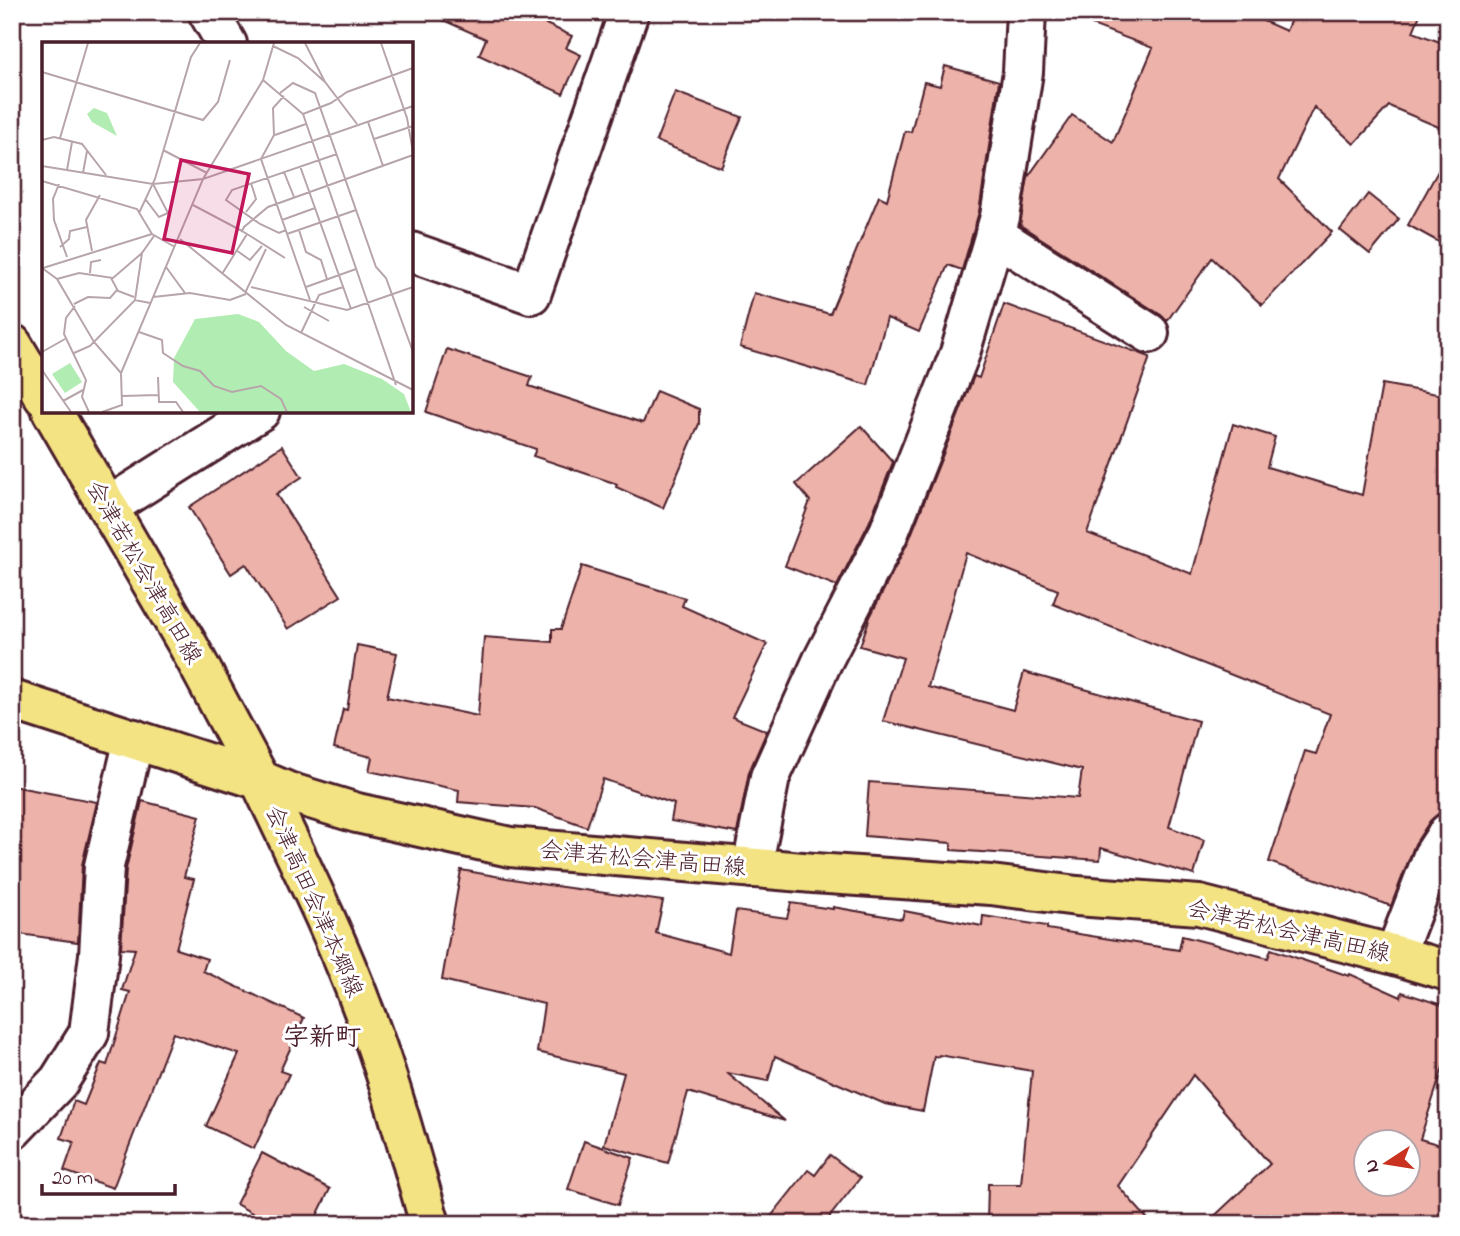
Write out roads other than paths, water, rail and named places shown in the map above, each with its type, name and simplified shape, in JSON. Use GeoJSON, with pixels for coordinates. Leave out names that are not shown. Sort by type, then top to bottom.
{"type":"FeatureCollection","features":[{"type":"Feature","properties":{"kind":"main road"},"geometry":{"type":"LineString","coordinates":[[12,344],[42,394]]}},
{"type":"Feature","properties":{"kind":"main road","name":"会津若松会津高田線"},"geometry":{"type":"LineString","coordinates":[[53,413],[195,658],[260,780],[288,792],[357,814],[510,847],[992,885],[1077,896],[1199,905],[1448,971]]}},
{"type":"Feature","properties":{"kind":"main road"},"geometry":{"type":"LineString","coordinates":[[12,700],[260,780]]}},
{"type":"Feature","properties":{"kind":"main road","name":"会津高田会津本郷線"},"geometry":{"type":"LineString","coordinates":[[260,780],[335,940],[363,1009],[383,1063],[430,1224]]}},
{"type":"Feature","properties":{"kind":"street"},"geometry":{"type":"LineString","coordinates":[[208,12],[226,42]]}},
{"type":"Feature","properties":{"kind":"street"},"geometry":{"type":"LineString","coordinates":[[413,253],[531,294],[629,12]]}},
{"type":"Feature","properties":{"kind":"street"},"geometry":{"type":"LineString","coordinates":[[752,868],[770,777],[822,662],[889,532],[960,353],[1000,217],[1023,72],[1026,12]]}},
{"type":"Feature","properties":{"kind":"street"},"geometry":{"type":"LineString","coordinates":[[995,235],[1149,333]]}},
{"type":"Feature","properties":{"kind":"street"},"geometry":{"type":"LineString","coordinates":[[108,507],[257,413]]}},
{"type":"Feature","properties":{"kind":"street"},"geometry":{"type":"LineString","coordinates":[[12,1130],[59,1082],[89,1033],[99,955],[104,866],[134,739]]}},
{"type":"Feature","properties":{"kind":"street"},"geometry":{"type":"LineString","coordinates":[[1395,955],[1433,856],[1448,833]]}},
{"type":"Feature","properties":{"kind":"district","name":"字新町"},"geometry":{"type":"Point","coordinates":[322,1036]}}]}
